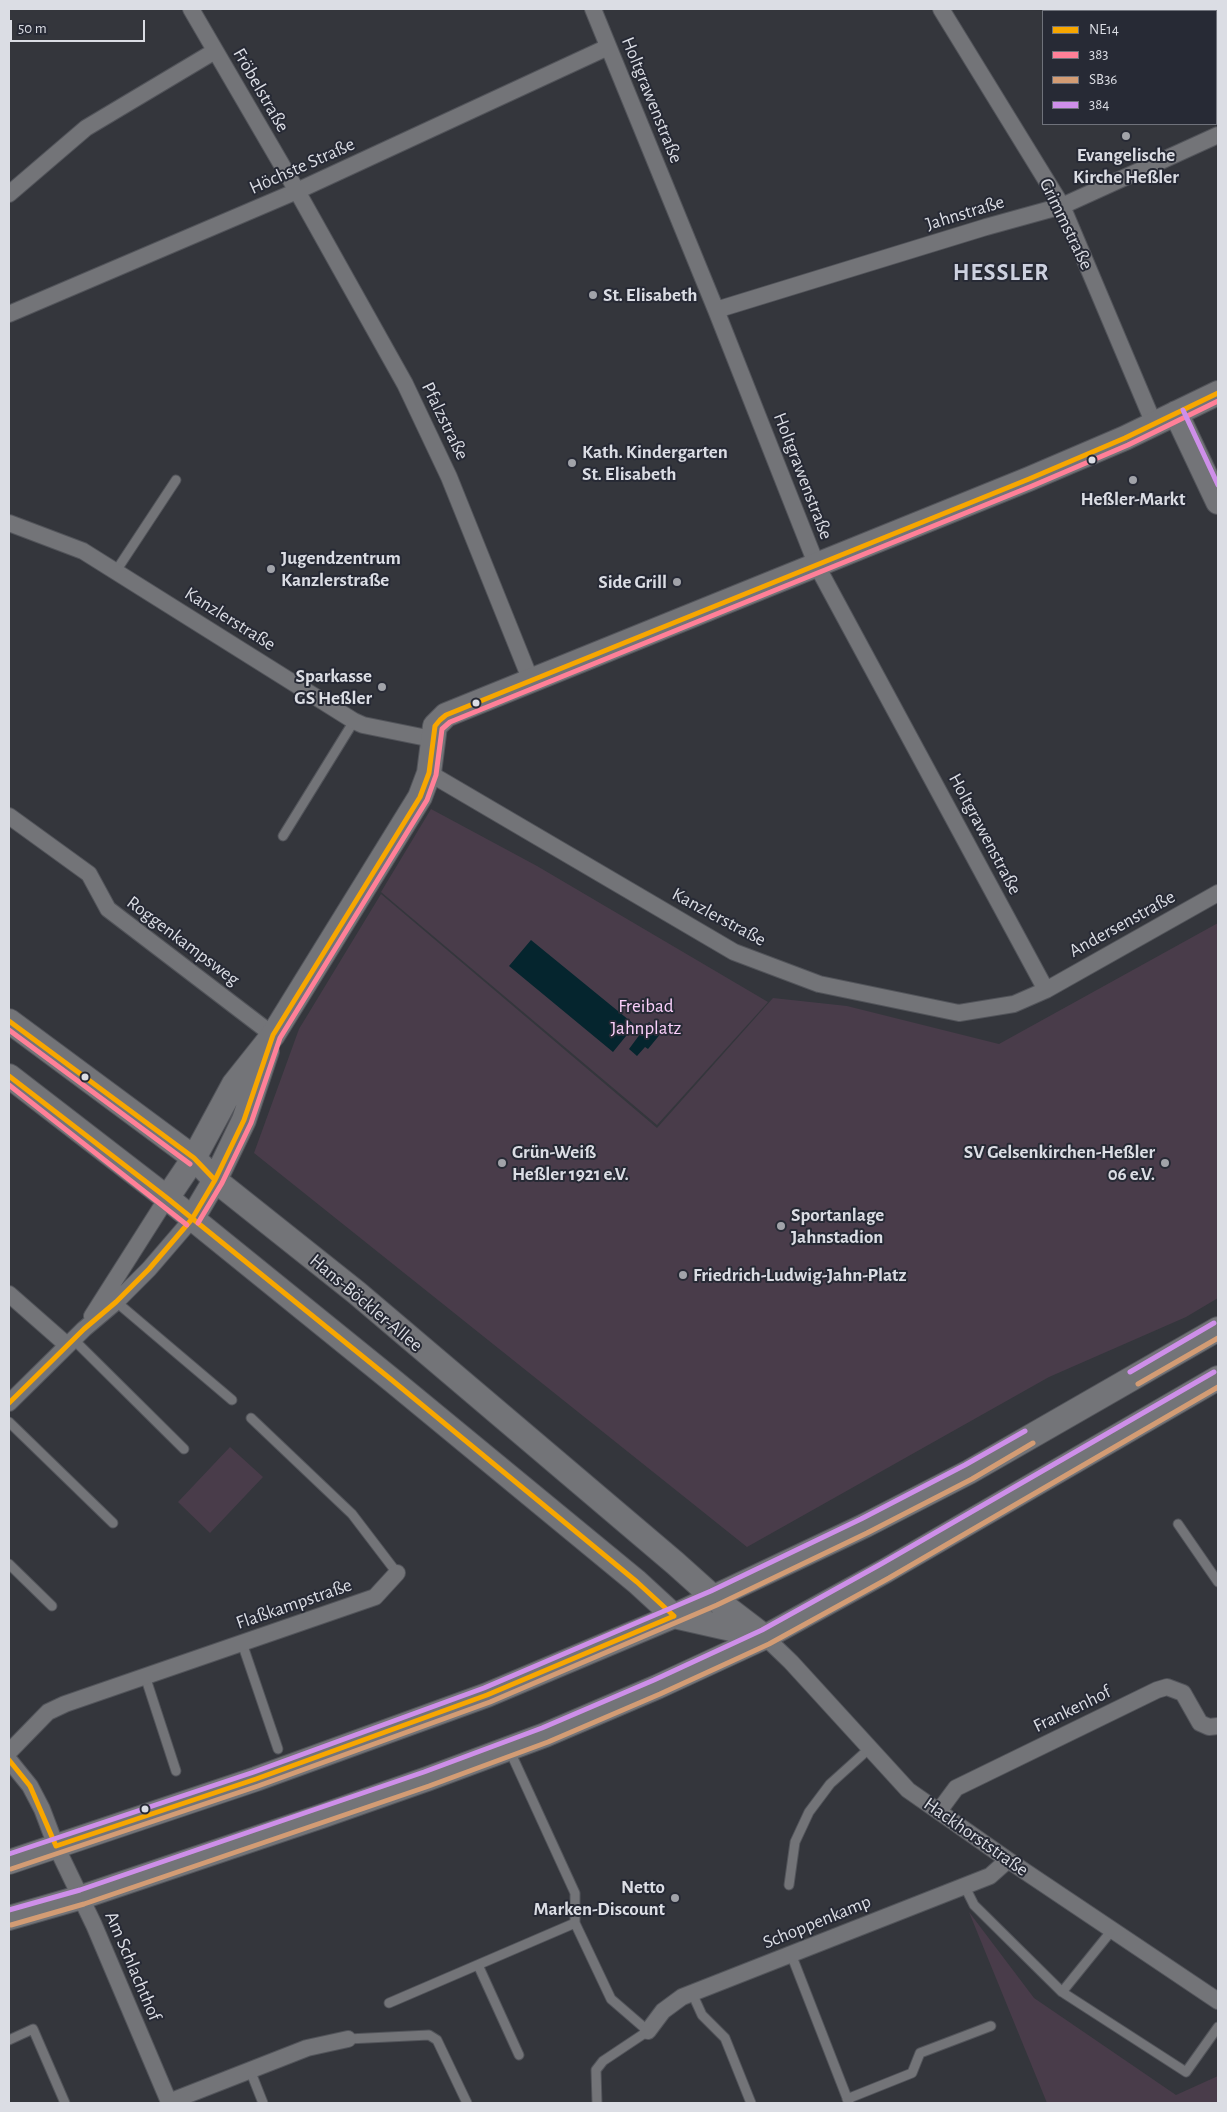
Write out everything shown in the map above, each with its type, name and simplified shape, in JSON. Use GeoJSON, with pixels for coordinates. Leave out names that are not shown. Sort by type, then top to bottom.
{"type":"FeatureCollection","features":[{"type":"Feature","properties":{"kind":"street","name":"Fröbelstraße"},"geometry":{"type":"LineString","coordinates":[[191,9],[297,191]]}},
{"type":"Feature","properties":{"kind":"street","name":"Holtgrawenstraße"},"geometry":{"type":"LineString","coordinates":[[593,9],[716,310],[817,566],[1046,990]]}},
{"type":"Feature","properties":{"kind":"street","name":"Grimmstraße"},"geometry":{"type":"LineString","coordinates":[[941,9],[1062,206],[1154,424]]}},
{"type":"Feature","properties":{"kind":"street","name":"Höchste Straße"},"geometry":{"type":"LineString","coordinates":[[9,314],[297,191],[608,47]]}},
{"type":"Feature","properties":{"kind":"street"},"geometry":{"type":"LineString","coordinates":[[9,194],[86,128],[216,51]]}},
{"type":"Feature","properties":{"kind":"street","name":"Jahnstraße"},"geometry":{"type":"LineString","coordinates":[[716,310],[986,227],[1062,206],[1218,135]]}},
{"type":"Feature","properties":{"kind":"street","name":"Pfalzstraße"},"geometry":{"type":"LineString","coordinates":[[297,191],[405,384],[449,477],[531,681]]}},
{"type":"Feature","properties":{"kind":"street"},"geometry":{"type":"LineString","coordinates":[[111,1298],[167,1198],[194,1158],[234,1084],[273,1035],[420,797],[429,773],[435,726],[446,715],[817,566],[1042,473],[1176,414],[1218,393]]}},
{"type":"Feature","properties":{"kind":"street"},"geometry":{"type":"LineString","coordinates":[[1176,414],[1218,502]]}},
{"type":"Feature","properties":{"kind":"street","name":"Kanzlerstraße"},"geometry":{"type":"LineString","coordinates":[[9,523],[83,551],[354,721],[364,726],[432,739]]}},
{"type":"Feature","properties":{"kind":"street","name":"Kanzlerstraße"},"geometry":{"type":"LineString","coordinates":[[429,773],[734,952],[820,984],[958,1013],[1014,1004],[1046,990]]}},
{"type":"Feature","properties":{"kind":"street","name":"Roggenkampsweg"},"geometry":{"type":"LineString","coordinates":[[9,816],[89,874],[108,909],[273,1035]]}},
{"type":"Feature","properties":{"kind":"street","name":"Andersenstraße"},"geometry":{"type":"LineString","coordinates":[[1046,990],[1218,893]]}},
{"type":"Feature","properties":{"kind":"street","name":"Hans-Böckler-Allee"},"geometry":{"type":"LineString","coordinates":[[9,1021],[194,1158],[215,1180],[364,1300],[714,1598]]}},
{"type":"Feature","properties":{"kind":"street"},"geometry":{"type":"LineString","coordinates":[[9,1403],[111,1298],[150,1269],[192,1219],[215,1180],[244,1120],[273,1035]]}},
{"type":"Feature","properties":{"kind":"street"},"geometry":{"type":"LineString","coordinates":[[9,1076],[167,1198],[490,1460],[637,1582],[674,1616],[765,1637]]}},
{"type":"Feature","properties":{"kind":"street"},"geometry":{"type":"LineString","coordinates":[[9,1294],[74,1338]]}},
{"type":"Feature","properties":{"kind":"street"},"geometry":{"type":"LineString","coordinates":[[9,1862],[256,1779],[487,1695],[674,1616],[864,1526],[969,1472],[1218,1329]]}},
{"type":"Feature","properties":{"kind":"street"},"geometry":{"type":"LineString","coordinates":[[9,1918],[82,1897],[322,1816],[509,1749],[658,1687],[765,1637],[885,1571],[1218,1378]]}},
{"type":"Feature","properties":{"kind":"street","name":"Flaßkampstraße"},"geometry":{"type":"LineString","coordinates":[[9,1752],[48,1712],[65,1704],[375,1597],[397,1573]]}},
{"type":"Feature","properties":{"kind":"street","name":"Hackhorststraße"},"geometry":{"type":"LineString","coordinates":[[714,1598],[765,1637],[791,1662],[871,1747],[908,1790],[1008,1860],[1218,2001]]}},
{"type":"Feature","properties":{"kind":"street","name":"Frankenhof"},"geometry":{"type":"LineString","coordinates":[[939,1811],[956,1788],[1157,1690],[1167,1687],[1183,1693],[1200,1722],[1209,1727],[1218,1726]]}},
{"type":"Feature","properties":{"kind":"street","name":"Am Schlachthof"},"geometry":{"type":"LineString","coordinates":[[9,1760],[30,1786],[56,1846],[82,1897],[170,2103],[307,2048],[348,2039]]}},
{"type":"Feature","properties":{"kind":"street","name":"Schoppenkamp"},"geometry":{"type":"LineString","coordinates":[[648,2031],[663,2011],[682,1997],[990,1876],[1008,1860]]}},
{"type":"Feature","properties":{"kind":"lane"},"geometry":{"type":"LineString","coordinates":[[116,570],[176,480]]}},
{"type":"Feature","properties":{"kind":"lane"},"geometry":{"type":"LineString","coordinates":[[283,836],[354,721]]}},
{"type":"Feature","properties":{"kind":"lane"},"geometry":{"type":"LineString","coordinates":[[111,1298],[232,1400]]}},
{"type":"Feature","properties":{"kind":"lane"},"geometry":{"type":"LineString","coordinates":[[74,1338],[184,1448]]}},
{"type":"Feature","properties":{"kind":"lane","name":"Flaßkampstraße"},"geometry":{"type":"LineString","coordinates":[[251,1418],[352,1514],[397,1573]]}},
{"type":"Feature","properties":{"kind":"lane"},"geometry":{"type":"LineString","coordinates":[[9,1422],[113,1524]]}},
{"type":"Feature","properties":{"kind":"lane"},"geometry":{"type":"LineString","coordinates":[[1178,1524],[1218,1582]]}},
{"type":"Feature","properties":{"kind":"lane"},"geometry":{"type":"LineString","coordinates":[[9,1564],[52,1606]]}},
{"type":"Feature","properties":{"kind":"lane"},"geometry":{"type":"LineString","coordinates":[[242,1643],[278,1749]]}},
{"type":"Feature","properties":{"kind":"lane"},"geometry":{"type":"LineString","coordinates":[[145,1676],[176,1771]]}},
{"type":"Feature","properties":{"kind":"lane"},"geometry":{"type":"LineString","coordinates":[[790,1885],[795,1842],[809,1812],[830,1784],[871,1747]]}},
{"type":"Feature","properties":{"kind":"lane"},"geometry":{"type":"LineString","coordinates":[[509,1749],[575,1893],[575,1923],[611,1999],[648,2031],[603,2061],[596,2070],[597,2103]]}},
{"type":"Feature","properties":{"kind":"lane"},"geometry":{"type":"LineString","coordinates":[[964,1885],[974,1905],[1062,1992],[1186,2072],[1218,2027]]}},
{"type":"Feature","properties":{"kind":"lane"},"geometry":{"type":"LineString","coordinates":[[389,2003],[575,1923]]}},
{"type":"Feature","properties":{"kind":"lane"},"geometry":{"type":"LineString","coordinates":[[1062,1992],[1113,1929]]}},
{"type":"Feature","properties":{"kind":"lane"},"geometry":{"type":"LineString","coordinates":[[791,1954],[848,2101],[912,2073],[920,2053],[991,2026]]}},
{"type":"Feature","properties":{"kind":"lane"},"geometry":{"type":"LineString","coordinates":[[478,1965],[519,2055]]}},
{"type":"Feature","properties":{"kind":"lane"},"geometry":{"type":"LineString","coordinates":[[692,1993],[702,2016],[725,2038],[751,2103]]}},
{"type":"Feature","properties":{"kind":"lane"},"geometry":{"type":"LineString","coordinates":[[9,2040],[33,2029],[65,2103]]}},
{"type":"Feature","properties":{"kind":"lane"},"geometry":{"type":"LineString","coordinates":[[348,2039],[429,2035],[437,2040],[466,2103]]}},
{"type":"Feature","properties":{"kind":"lane"},"geometry":{"type":"LineString","coordinates":[[250,2070],[263,2103]]}},
{"type":"Feature","properties":{"kind":"green space","name":"Freibad Jahnplatz"},"geometry":{"type":"Polygon","coordinates":[[[431,809],[537,866],[768,1002],[657,1125],[381,892],[431,809]]]}},
{"type":"Feature","properties":{"kind":"green space","name":"Sportanlage Jahnstadion"},"geometry":{"type":"Polygon","coordinates":[[[381,894],[657,1128],[773,998],[847,1006],[999,1044],[1218,923],[1218,1298],[1186,1317],[1049,1377],[747,1547],[254,1153],[299,1029],[381,894]]]}},
{"type":"Feature","properties":{"kind":"green space"},"geometry":{"type":"Polygon","coordinates":[[[230,1447],[263,1477],[210,1533],[178,1502],[230,1447]]]}},
{"type":"Feature","properties":{"kind":"green space"},"geometry":{"type":"Polygon","coordinates":[[[969,1912],[1034,1998],[1176,2095],[1218,2076],[1218,2103],[1047,2103],[969,1912]]]}},
{"type":"Feature","properties":{"kind":"water"},"geometry":{"type":"Polygon","coordinates":[[[531,940],[635,1025],[613,1052],[509,966],[531,940]]]}},
{"type":"Feature","properties":{"kind":"water"},"geometry":{"type":"Polygon","coordinates":[[[649,1022],[662,1032],[648,1049],[645,1047],[637,1056],[629,1049],[649,1022]]]}},
{"type":"Feature","properties":{"kind":"transit line","name":"NE14"},"geometry":{"type":"LineString","coordinates":[[9,1403],[84,1329],[116,1302],[149,1269],[192,1219],[215,1180],[244,1120],[273,1035],[420,797],[429,773],[435,726],[440,720],[446,715],[1029,479],[1125,438],[1218,393]]}},
{"type":"Feature","properties":{"kind":"transit line","name":"383"},"geometry":{"type":"LineString","coordinates":[[198,1223],[222,1183],[251,1123],[280,1038],[427,800],[436,775],[442,729],[450,722],[1032,486],[1128,445],[1218,401]]}},
{"type":"Feature","properties":{"kind":"transit line","name":"384"},"geometry":{"type":"LineString","coordinates":[[1183,410],[1218,485]]}},
{"type":"Feature","properties":{"kind":"transit line","name":"NE14"},"geometry":{"type":"LineString","coordinates":[[9,1021],[194,1158],[215,1180]]}},
{"type":"Feature","properties":{"kind":"transit line","name":"383"},"geometry":{"type":"LineString","coordinates":[[9,1030],[190,1164]]}},
{"type":"Feature","properties":{"kind":"transit line","name":"NE14"},"geometry":{"type":"LineString","coordinates":[[9,1076],[167,1198],[393,1381],[637,1582],[674,1616]]}},
{"type":"Feature","properties":{"kind":"transit line","name":"383"},"geometry":{"type":"LineString","coordinates":[[9,1085],[187,1225]]}},
{"type":"Feature","properties":{"kind":"transit line","name":"384"},"geometry":{"type":"LineString","coordinates":[[1130,1372],[1214,1323]]}},
{"type":"Feature","properties":{"kind":"transit line","name":"SB36"},"geometry":{"type":"LineString","coordinates":[[1138,1384],[1218,1338]]}},
{"type":"Feature","properties":{"kind":"transit line","name":"384"},"geometry":{"type":"LineString","coordinates":[[9,1910],[80,1890],[424,1772],[542,1728],[654,1680],[762,1630],[881,1564],[1214,1372]]}},
{"type":"Feature","properties":{"kind":"transit line","name":"SB36"},"geometry":{"type":"LineString","coordinates":[[11,1925],[84,1904],[429,1786],[548,1742],[660,1694],[769,1644],[889,1578],[1218,1387]]}},
{"type":"Feature","properties":{"kind":"transit line","name":"384"},"geometry":{"type":"LineString","coordinates":[[9,1854],[254,1772],[484,1688],[711,1591],[861,1519],[965,1465],[1025,1431]]}},
{"type":"Feature","properties":{"kind":"transit line","name":"SB36"},"geometry":{"type":"LineString","coordinates":[[11,1869],[258,1786],[490,1702],[717,1605],[867,1533],[972,1479],[1033,1443]]}},
{"type":"Feature","properties":{"kind":"transit line","name":"NE14"},"geometry":{"type":"LineString","coordinates":[[56,1846],[256,1779],[487,1695],[674,1616]]}},
{"type":"Feature","properties":{"kind":"transit line","name":"NE14"},"geometry":{"type":"LineString","coordinates":[[9,1760],[30,1786],[56,1846]]}},
{"type":"Feature","properties":{"kind":"place","name":"Evangelische Kirche Heßler"},"geometry":{"type":"Point","coordinates":[1126,136]}},
{"type":"Feature","properties":{"kind":"place","name":"St. Elisabeth"},"geometry":{"type":"Point","coordinates":[593,295]}},
{"type":"Feature","properties":{"kind":"place","name":"Kath. Kindergarten St. Elisabeth"},"geometry":{"type":"Point","coordinates":[572,463]}},
{"type":"Feature","properties":{"kind":"place","name":"Heßler-Markt"},"geometry":{"type":"Point","coordinates":[1133,480]}},
{"type":"Feature","properties":{"kind":"place","name":"Jugendzentrum Kanzlerstraße"},"geometry":{"type":"Point","coordinates":[271,569]}},
{"type":"Feature","properties":{"kind":"place","name":"Side Grill"},"geometry":{"type":"Point","coordinates":[677,582]}},
{"type":"Feature","properties":{"kind":"place","name":"Sparkasse GS Heßler"},"geometry":{"type":"Point","coordinates":[382,687]}},
{"type":"Feature","properties":{"kind":"place","name":"Grün-Weiß Heßler 1921 e.V."},"geometry":{"type":"Point","coordinates":[502,1163]}},
{"type":"Feature","properties":{"kind":"place","name":"SV Gelsenkirchen-Heßler 06 e.V."},"geometry":{"type":"Point","coordinates":[1165,1163]}},
{"type":"Feature","properties":{"kind":"place","name":"Sportanlage Jahnstadion"},"geometry":{"type":"Point","coordinates":[781,1226]}},
{"type":"Feature","properties":{"kind":"place","name":"Friedrich-Ludwig-Jahn-Platz"},"geometry":{"type":"Point","coordinates":[683,1275]}},
{"type":"Feature","properties":{"kind":"place","name":"Netto Marken-Discount"},"geometry":{"type":"Point","coordinates":[675,1898]}},
{"type":"Feature","properties":{"kind":"district","name":"HESSLER"},"geometry":{"type":"Point","coordinates":[1001,273]}}]}
